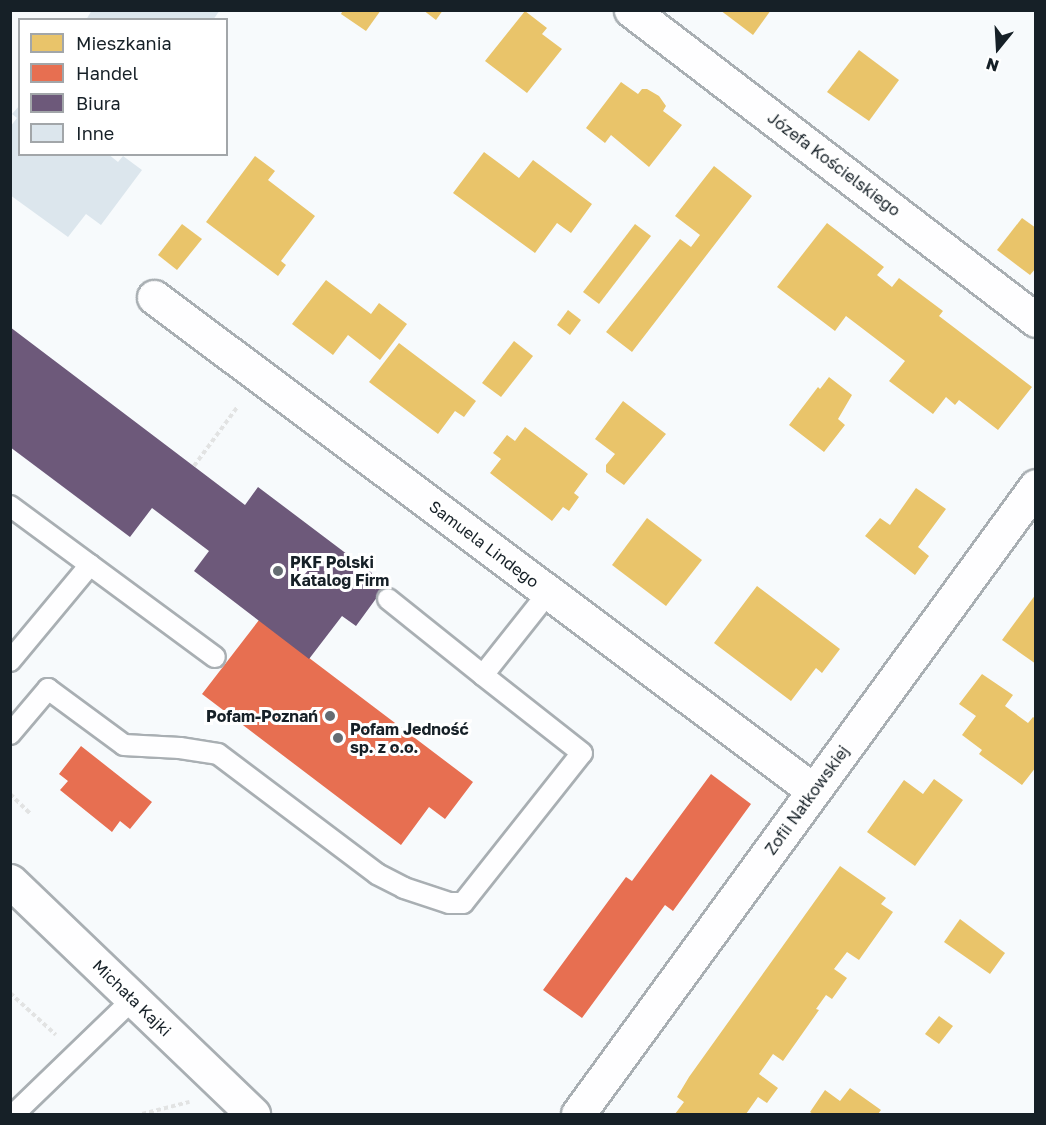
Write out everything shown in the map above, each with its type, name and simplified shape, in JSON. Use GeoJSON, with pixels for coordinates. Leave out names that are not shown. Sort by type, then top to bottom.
{"type":"FeatureCollection","features":[{"type":"Feature","properties":{"kind":"street","name":"Józefa Kościelskiego"},"geometry":{"type":"LineString","coordinates":[[631,10],[1035,320]]}},
{"type":"Feature","properties":{"kind":"street","name":"Samuela Lindego"},"geometry":{"type":"LineString","coordinates":[[154,297],[814,791]]}},
{"type":"Feature","properties":{"kind":"street","name":"Zofii Nałkowskiej"},"geometry":{"type":"LineString","coordinates":[[578,1114],[1035,486]]}},
{"type":"Feature","properties":{"kind":"street","name":"Michała Kajki"},"geometry":{"type":"LineString","coordinates":[[10,881],[253,1114]]}},
{"type":"Feature","properties":{"kind":"lane"},"geometry":{"type":"LineString","coordinates":[[10,506],[215,657]]}},
{"type":"Feature","properties":{"kind":"lane"},"geometry":{"type":"LineString","coordinates":[[10,661],[90,565]]}},
{"type":"Feature","properties":{"kind":"lane"},"geometry":{"type":"LineString","coordinates":[[483,675],[548,593]]}},
{"type":"Feature","properties":{"kind":"lane"},"geometry":{"type":"LineString","coordinates":[[10,734],[48,689],[124,745],[180,748],[218,754],[377,874],[404,888],[449,903],[462,903],[582,753],[388,599]]}},
{"type":"Feature","properties":{"kind":"lane"},"geometry":{"type":"LineString","coordinates":[[14,1114],[133,999]]}},
{"type":"Feature","properties":{"kind":"path"},"geometry":{"type":"LineString","coordinates":[[194,466],[244,398]]}},
{"type":"Feature","properties":{"kind":"path"},"geometry":{"type":"LineString","coordinates":[[10,794],[30,813]]}},
{"type":"Feature","properties":{"kind":"path"},"geometry":{"type":"LineString","coordinates":[[10,993],[60,1040],[64,1036],[79,1053]]}},
{"type":"Feature","properties":{"kind":"path"},"geometry":{"type":"LineString","coordinates":[[142,1114],[199,1100]]}},
{"type":"Feature","properties":{"kind":"building: Mieszkania"},"geometry":{"type":"Polygon","coordinates":[[[343,10],[381,10],[366,31],[341,14],[343,10]]]}},
{"type":"Feature","properties":{"kind":"building: Mieszkania"},"geometry":{"type":"Polygon","coordinates":[[[423,10],[443,10],[436,20],[423,10]]]}},
{"type":"Feature","properties":{"kind":"building: Mieszkania"},"geometry":{"type":"Polygon","coordinates":[[[720,10],[771,10],[753,35],[720,10]]]}},
{"type":"Feature","properties":{"kind":"building: Mieszkania"},"geometry":{"type":"Polygon","coordinates":[[[525,11],[547,28],[542,34],[562,49],[527,93],[485,61],[525,11]]]}},
{"type":"Feature","properties":{"kind":"building: Mieszkania"},"geometry":{"type":"Polygon","coordinates":[[[859,50],[899,80],[869,121],[827,92],[859,50]]]}},
{"type":"Feature","properties":{"kind":"building: Mieszkania"},"geometry":{"type":"Polygon","coordinates":[[[621,82],[638,94],[642,89],[647,89],[659,96],[666,106],[663,111],[682,125],[649,167],[611,135],[605,143],[586,128],[621,82]]]}},
{"type":"Feature","properties":{"kind":"building: Mieszkania"},"geometry":{"type":"Polygon","coordinates":[[[484,152],[519,178],[533,160],[592,204],[571,233],[557,223],[535,253],[453,193],[484,152]]]}},
{"type":"Feature","properties":{"kind":"building: Mieszkania"},"geometry":{"type":"Polygon","coordinates":[[[255,156],[275,171],[268,180],[315,216],[281,261],[286,265],[278,276],[206,222],[255,156]]]}},
{"type":"Feature","properties":{"kind":"building: Mieszkania"},"geometry":{"type":"Polygon","coordinates":[[[714,166],[752,196],[632,352],[606,332],[680,239],[691,247],[700,235],[675,216],[714,166]]]}},
{"type":"Feature","properties":{"kind":"building: Mieszkania"},"geometry":{"type":"Polygon","coordinates":[[[1022,218],[1036,228],[1036,268],[1030,275],[997,250],[1022,218]]]}},
{"type":"Feature","properties":{"kind":"building: Mieszkania"},"geometry":{"type":"Polygon","coordinates":[[[827,223],[884,267],[877,275],[892,287],[899,278],[943,311],[939,316],[1032,387],[998,430],[959,400],[955,405],[946,397],[933,414],[889,381],[905,361],[846,316],[835,331],[777,287],[827,223]]]}},
{"type":"Feature","properties":{"kind":"building: Mieszkania"},"geometry":{"type":"Polygon","coordinates":[[[182,224],[202,239],[177,270],[158,255],[182,224]]]}},
{"type":"Feature","properties":{"kind":"building: Mieszkania"},"geometry":{"type":"Polygon","coordinates":[[[635,224],[651,236],[599,304],[583,292],[635,224]]]}},
{"type":"Feature","properties":{"kind":"building: Mieszkania"},"geometry":{"type":"Polygon","coordinates":[[[326,280],[371,314],[379,303],[407,324],[380,360],[348,335],[333,355],[292,324],[326,280]]]}},
{"type":"Feature","properties":{"kind":"building: Mieszkania"},"geometry":{"type":"Polygon","coordinates":[[[568,310],[581,320],[570,335],[557,325],[568,310]]]}},
{"type":"Feature","properties":{"kind":"building: Mieszkania"},"geometry":{"type":"Polygon","coordinates":[[[514,341],[533,356],[501,397],[482,383],[514,341]]]}},
{"type":"Feature","properties":{"kind":"building: Mieszkania"},"geometry":{"type":"Polygon","coordinates":[[[399,343],[476,401],[464,417],[455,411],[438,434],[369,382],[399,343]]]}},
{"type":"Feature","properties":{"kind":"building: Mieszkania"},"geometry":{"type":"Polygon","coordinates":[[[829,377],[852,395],[838,419],[845,425],[824,452],[789,425],[818,387],[820,389],[829,377]]]}},
{"type":"Feature","properties":{"kind":"building: Mieszkania"},"geometry":{"type":"Polygon","coordinates":[[[623,401],[666,434],[624,485],[606,472],[606,465],[615,454],[595,439],[623,401]]]}},
{"type":"Feature","properties":{"kind":"building: Mieszkania"},"geometry":{"type":"Polygon","coordinates":[[[525,427],[588,474],[574,493],[579,497],[569,511],[563,507],[552,521],[490,473],[501,459],[493,453],[507,435],[515,441],[525,427]]]}},
{"type":"Feature","properties":{"kind":"building: Mieszkania"},"geometry":{"type":"Polygon","coordinates":[[[916,488],[946,509],[918,547],[929,556],[915,575],[865,536],[880,518],[890,525],[916,488]]]}},
{"type":"Feature","properties":{"kind":"building: Mieszkania"},"geometry":{"type":"Polygon","coordinates":[[[647,518],[702,560],[666,606],[612,565],[647,518]]]}},
{"type":"Feature","properties":{"kind":"building: Mieszkania"},"geometry":{"type":"Polygon","coordinates":[[[757,586],[840,649],[822,673],[816,668],[791,701],[714,643],[757,586]]]}},
{"type":"Feature","properties":{"kind":"building: Mieszkania"},"geometry":{"type":"Polygon","coordinates":[[[1036,594],[1036,664],[1002,640],[1036,594]]]}},
{"type":"Feature","properties":{"kind":"building: Mieszkania"},"geometry":{"type":"Polygon","coordinates":[[[982,674],[1013,695],[1005,706],[1028,723],[1033,717],[1036,719],[1036,767],[1022,785],[979,754],[982,750],[962,735],[976,716],[959,704],[982,674]]]}},
{"type":"Feature","properties":{"kind":"building: Mieszkania"},"geometry":{"type":"Polygon","coordinates":[[[934,779],[963,800],[915,866],[867,832],[904,780],[923,794],[934,779]]]}},
{"type":"Feature","properties":{"kind":"building: Mieszkania"},"geometry":{"type":"Polygon","coordinates":[[[840,866],[886,898],[881,904],[893,912],[859,960],[847,952],[834,969],[847,978],[832,999],[826,995],[816,1009],[819,1010],[783,1061],[773,1054],[759,1074],[778,1088],[767,1103],[758,1097],[746,1114],[675,1114],[684,1102],[677,1097],[689,1077],[840,866]]]}},
{"type":"Feature","properties":{"kind":"building: Mieszkania"},"geometry":{"type":"Polygon","coordinates":[[[960,919],[1005,953],[990,974],[944,942],[960,919]]]}},
{"type":"Feature","properties":{"kind":"building: Mieszkania"},"geometry":{"type":"Polygon","coordinates":[[[939,1016],[953,1026],[939,1044],[925,1034],[939,1016]]]}},
{"type":"Feature","properties":{"kind":"building: Mieszkania"},"geometry":{"type":"Polygon","coordinates":[[[850,1088],[881,1110],[878,1114],[813,1114],[810,1112],[825,1090],[840,1101],[850,1088]]]}},
{"type":"Feature","properties":{"kind":"building: Handel","name":"Pofam Jedność sp. z o.o."},"geometry":{"type":"Polygon","coordinates":[[[259,620],[473,782],[445,819],[429,807],[401,845],[202,694],[259,620]]]}},
{"type":"Feature","properties":{"kind":"building: Handel"},"geometry":{"type":"Polygon","coordinates":[[[81,746],[152,802],[130,829],[120,821],[112,832],[60,790],[68,781],[59,774],[81,746]]]}},
{"type":"Feature","properties":{"kind":"building: Handel"},"geometry":{"type":"Polygon","coordinates":[[[711,774],[751,804],[673,911],[665,905],[582,1018],[543,990],[626,877],[632,881],[711,774]]]}},
{"type":"Feature","properties":{"kind":"building: Biura"},"geometry":{"type":"Polygon","coordinates":[[[10,327],[245,505],[258,487],[372,573],[369,578],[383,589],[356,626],[342,616],[309,659],[194,571],[209,551],[152,508],[130,537],[10,447],[10,327]]]}},
{"type":"Feature","properties":{"kind":"building: Inne"},"geometry":{"type":"Polygon","coordinates":[[[92,10],[220,10],[214,18],[87,18],[92,10]]]}},
{"type":"Feature","properties":{"kind":"building: Inne"},"geometry":{"type":"Polygon","coordinates":[[[18,107],[18,156],[110,156],[118,162],[123,156],[142,170],[101,225],[86,214],[68,237],[10,195],[10,127],[17,118],[12,114],[18,107]]]}},
{"type":"Feature","properties":{"kind":"place","name":"PKF Polski Katalog Firm"},"geometry":{"type":"Point","coordinates":[278,571]}},
{"type":"Feature","properties":{"kind":"place","name":"Pofam-Poznań"},"geometry":{"type":"Point","coordinates":[330,716]}},
{"type":"Feature","properties":{"kind":"place","name":"Pofam Jedność sp. z o.o."},"geometry":{"type":"Point","coordinates":[338,738]}}]}
